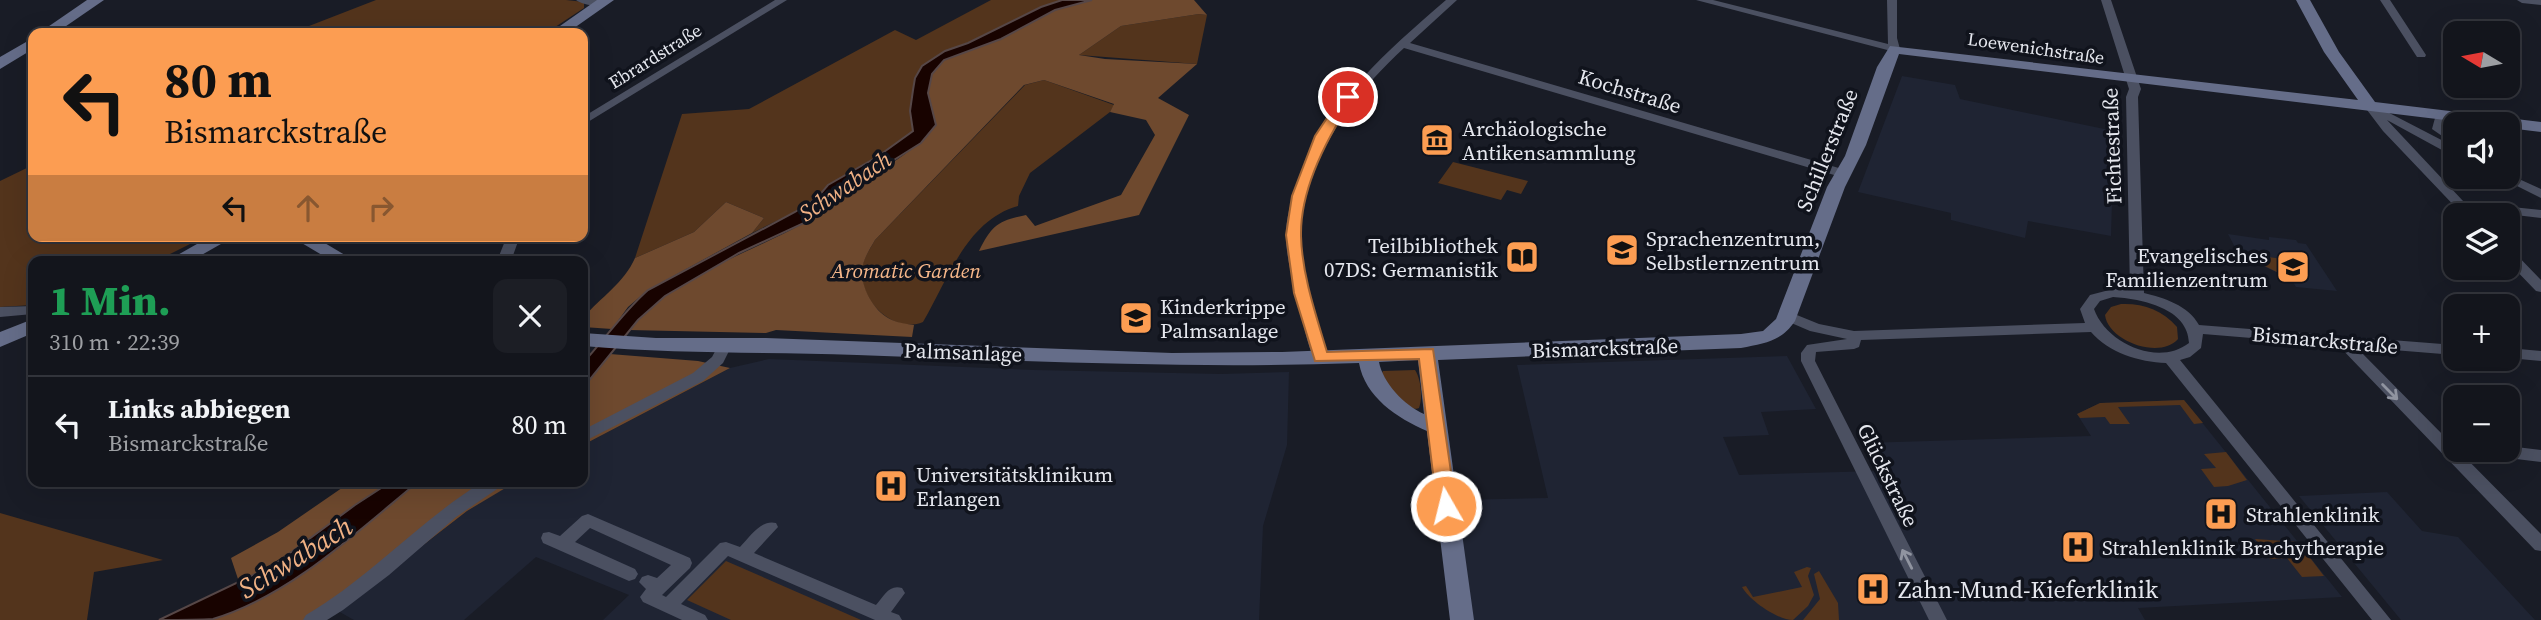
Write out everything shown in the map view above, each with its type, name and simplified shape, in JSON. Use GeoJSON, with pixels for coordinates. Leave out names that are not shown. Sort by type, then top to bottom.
{"type":"FeatureCollection","features":[{"type":"Feature","properties":{"kind":"street"},"geometry":{"type":"LineString","coordinates":[[54,28],[97,0]]}},
{"type":"Feature","properties":{"kind":"street"},"geometry":{"type":"LineString","coordinates":[[582,0],[605,1]]}},
{"type":"Feature","properties":{"kind":"street","name":"Ebrardstraße"},"geometry":{"type":"LineString","coordinates":[[588,119],[782,0]]}},
{"type":"Feature","properties":{"kind":"street"},"geometry":{"type":"LineString","coordinates":[[1320,357],[1296,267],[1293,229],[1299,196],[1311,160],[1335,114],[1348,97],[1452,0]]}},
{"type":"Feature","properties":{"kind":"street","name":"Loewenichstraße"},"geometry":{"type":"LineString","coordinates":[[1701,0],[1895,49],[2132,80],[2443,115]]}},
{"type":"Feature","properties":{"kind":"street"},"geometry":{"type":"LineString","coordinates":[[1892,0],[1892,37],[1895,49]]}},
{"type":"Feature","properties":{"kind":"street","name":"Fichtestraße"},"geometry":{"type":"LineString","coordinates":[[2106,0],[2135,89],[2132,97],[2137,295]]}},
{"type":"Feature","properties":{"kind":"street"},"geometry":{"type":"LineString","coordinates":[[2303,0],[2337,61],[2370,106],[2457,203]]}},
{"type":"Feature","properties":{"kind":"street"},"geometry":{"type":"LineString","coordinates":[[2385,0],[2421,55]]}},
{"type":"Feature","properties":{"kind":"street"},"geometry":{"type":"LineString","coordinates":[[2522,0],[2541,2]]}},
{"type":"Feature","properties":{"kind":"street"},"geometry":{"type":"LineString","coordinates":[[564,28],[605,1]]}},
{"type":"Feature","properties":{"kind":"street","name":"Kochstraße"},"geometry":{"type":"LineString","coordinates":[[1403,44],[1845,174]]}},
{"type":"Feature","properties":{"kind":"street"},"geometry":{"type":"LineString","coordinates":[[0,64],[28,45]]}},
{"type":"Feature","properties":{"kind":"street","name":"Schillerstraße"},"geometry":{"type":"LineString","coordinates":[[1787,316],[1836,187],[1845,174],[1877,87],[1895,49]]}},
{"type":"Feature","properties":{"kind":"street"},"geometry":{"type":"LineString","coordinates":[[2370,106],[2443,146]]}},
{"type":"Feature","properties":{"kind":"street"},"geometry":{"type":"LineString","coordinates":[[2443,119],[2439,120],[2438,129],[2443,133]]}},
{"type":"Feature","properties":{"kind":"street","name":"Loewenichstraße"},"geometry":{"type":"LineString","coordinates":[[2520,124],[2541,127]]}},
{"type":"Feature","properties":{"kind":"street"},"geometry":{"type":"LineString","coordinates":[[2520,180],[2541,190]]}},
{"type":"Feature","properties":{"kind":"street"},"geometry":{"type":"LineString","coordinates":[[2520,212],[2541,214]]}},
{"type":"Feature","properties":{"kind":"street"},"geometry":{"type":"LineString","coordinates":[[186,256],[214,242]]}},
{"type":"Feature","properties":{"kind":"street"},"geometry":{"type":"LineString","coordinates":[[310,242],[337,256]]}},
{"type":"Feature","properties":{"kind":"street"},"geometry":{"type":"LineString","coordinates":[[2520,266],[2541,288]]}},
{"type":"Feature","properties":{"kind":"street"},"geometry":{"type":"LineString","coordinates":[[2113,293],[2137,295],[2175,309],[2195,329],[2198,341],[2194,348],[2182,356],[2147,356],[2124,348],[2094,327],[2087,312],[2092,300],[2113,293]]}},
{"type":"Feature","properties":{"kind":"street"},"geometry":{"type":"LineString","coordinates":[[0,312],[28,310]]}},
{"type":"Feature","properties":{"kind":"street"},"geometry":{"type":"LineString","coordinates":[[1787,316],[1815,328],[1854,336],[2094,327]]}},
{"type":"Feature","properties":{"kind":"street","name":"Bismarckstraße"},"geometry":{"type":"LineString","coordinates":[[1343,356],[1741,341],[1775,332],[1787,316]]}},
{"type":"Feature","properties":{"kind":"street"},"geometry":{"type":"LineString","coordinates":[[0,340],[28,327]]}},
{"type":"Feature","properties":{"kind":"street","name":"Bismarckstraße"},"geometry":{"type":"LineString","coordinates":[[2195,329],[2443,349]]}},
{"type":"Feature","properties":{"kind":"street","name":"Glückstraße"},"geometry":{"type":"LineString","coordinates":[[1854,336],[1854,344],[1812,348],[1807,356],[1938,620]]}},
{"type":"Feature","properties":{"kind":"street","name":"Palmsanlage"},"geometry":{"type":"LineString","coordinates":[[588,340],[656,345],[1172,360],[1343,356]]}},
{"type":"Feature","properties":{"kind":"street"},"geometry":{"type":"LineString","coordinates":[[2343,342],[2443,440]]}},
{"type":"Feature","properties":{"kind":"street"},"geometry":{"type":"LineString","coordinates":[[588,434],[698,377],[718,360],[725,345]]}},
{"type":"Feature","properties":{"kind":"street"},"geometry":{"type":"LineString","coordinates":[[1427,353],[1462,620]]}},
{"type":"Feature","properties":{"kind":"street"},"geometry":{"type":"LineString","coordinates":[[1368,355],[1372,379],[1406,414],[1436,427]]}},
{"type":"Feature","properties":{"kind":"street"},"geometry":{"type":"LineString","coordinates":[[2520,355],[2541,356]]}},
{"type":"Feature","properties":{"kind":"street"},"geometry":{"type":"LineString","coordinates":[[2170,358],[2382,620]]}},
{"type":"Feature","properties":{"kind":"street"},"geometry":{"type":"LineString","coordinates":[[2520,453],[2541,456]]}},
{"type":"Feature","properties":{"kind":"street"},"geometry":{"type":"LineString","coordinates":[[2464,462],[2541,545]]}},
{"type":"Feature","properties":{"kind":"street"},"geometry":{"type":"LineString","coordinates":[[312,620],[349,598],[488,487]]}},
{"type":"Feature","properties":{"kind":"street"},"geometry":{"type":"LineString","coordinates":[[629,574],[555,541],[588,520],[702,572]]}},
{"type":"Feature","properties":{"kind":"street"},"geometry":{"type":"LineString","coordinates":[[668,606],[722,550],[770,527]]}},
{"type":"Feature","properties":{"kind":"street"},"geometry":{"type":"LineString","coordinates":[[722,550],[887,616],[900,588]]}},
{"type":"Feature","properties":{"kind":"street"},"geometry":{"type":"LineString","coordinates":[[684,563],[654,585],[649,597],[699,620]]}},
{"type":"Feature","properties":{"kind":"shaded area"},"geometry":{"type":"Polygon","coordinates":[[[1092,0],[1194,0],[1207,15],[1121,26],[1079,55],[1197,64],[1158,98],[1189,115],[1139,215],[979,251],[988,235],[1002,222],[1026,215],[1035,226],[1121,195],[1155,135],[1146,120],[1110,112],[1114,104],[1044,80],[1024,85],[875,240],[868,252],[862,273],[869,297],[885,316],[897,322],[914,325],[912,337],[776,330],[766,333],[629,330],[646,311],[687,281],[802,224],[835,197],[915,146],[936,125],[928,93],[932,74],[944,60],[1001,39],[1055,10],[1092,0]]]}},
{"type":"Feature","properties":{"kind":"shaded area"},"geometry":{"type":"Polygon","coordinates":[[[1902,76],[1955,85],[1960,99],[2114,131],[2111,236],[2028,221],[2025,238],[1951,220],[1951,213],[1858,192],[1902,76]]]}},
{"type":"Feature","properties":{"kind":"shaded area"},"geometry":{"type":"Polygon","coordinates":[[[726,202],[764,218],[752,233],[648,290],[628,307],[612,329],[588,327],[588,313],[618,282],[635,258],[694,232],[726,202]]]}},
{"type":"Feature","properties":{"kind":"shaded area","name":"Evangelisches Familienzentrum"},"geometry":{"type":"Polygon","coordinates":[[[2228,234],[2269,240],[2269,237],[2296,240],[2306,244],[2337,291],[2296,287],[2291,279],[2239,255],[2228,234]]]}},
{"type":"Feature","properties":{"kind":"shaded area"},"geometry":{"type":"Polygon","coordinates":[[[610,354],[698,361],[730,368],[588,442],[588,382],[610,354]]]}},
{"type":"Feature","properties":{"kind":"shaded area"},"geometry":{"type":"Polygon","coordinates":[[[1787,356],[1816,409],[1761,412],[1769,435],[1723,437],[1739,475],[1877,471],[1864,443],[2091,436],[2077,414],[2100,403],[2184,400],[2342,597],[2138,608],[2145,620],[1470,620],[1454,500],[1548,498],[1517,365],[1787,356]]]}},
{"type":"Feature","properties":{"kind":"shaded area","name":"Universitätsklinikum Erlangen"},"geometry":{"type":"Polygon","coordinates":[[[769,359],[1034,370],[1221,374],[1289,372],[1287,445],[1263,526],[1259,620],[603,620],[629,595],[536,557],[464,620],[354,620],[338,611],[467,511],[506,487],[588,487],[588,442],[730,368],[769,359]]]}},
{"type":"Feature","properties":{"kind":"shaded area"},"geometry":{"type":"Polygon","coordinates":[[[343,487],[383,487],[298,547],[239,582],[231,558],[278,532],[343,487]]]}},
{"type":"Feature","properties":{"kind":"shaded area"},"geometry":{"type":"Polygon","coordinates":[[[412,487],[507,487],[467,511],[338,611],[319,620],[211,620],[269,592],[345,541],[412,487]]]}},
{"type":"Feature","properties":{"kind":"shaded area"},"geometry":{"type":"Polygon","coordinates":[[[2387,492],[2422,531],[2458,537],[2535,620],[2401,620],[2299,496],[2387,492]]]}},
{"type":"Feature","properties":{"kind":"green space"},"geometry":{"type":"Polygon","coordinates":[[[376,0],[584,2],[584,8],[554,28],[304,28],[376,0]]]}},
{"type":"Feature","properties":{"kind":"green space"},"geometry":{"type":"Polygon","coordinates":[[[991,0],[1062,0],[945,51],[910,111],[913,131],[877,157],[828,185],[817,198],[795,212],[752,233],[764,218],[726,202],[694,232],[635,258],[682,114],[749,109],[895,30],[916,40],[991,0]]]}},
{"type":"Feature","properties":{"kind":"green space"},"geometry":{"type":"Polygon","coordinates":[[[1207,15],[1197,64],[1079,55],[1121,26],[1207,15]]]}},
{"type":"Feature","properties":{"kind":"green space","name":"Aromatic Garden"},"geometry":{"type":"Polygon","coordinates":[[[1044,80],[1114,105],[1110,112],[1030,173],[1019,196],[1018,206],[1000,213],[972,238],[923,322],[911,325],[888,318],[870,300],[862,276],[864,261],[875,240],[1025,85],[1044,80]]]}},
{"type":"Feature","properties":{"kind":"green space"},"geometry":{"type":"Polygon","coordinates":[[[1453,162],[1528,181],[1521,194],[1507,190],[1501,200],[1438,183],[1453,162]]]}},
{"type":"Feature","properties":{"kind":"green space"},"geometry":{"type":"Polygon","coordinates":[[[28,167],[28,242],[194,242],[166,256],[28,256],[28,305],[0,307],[0,181],[28,167]]]}},
{"type":"Feature","properties":{"kind":"green space"},"geometry":{"type":"Polygon","coordinates":[[[2238,253],[2283,259],[2294,278],[2291,279],[2238,253]]]}},
{"type":"Feature","properties":{"kind":"green space"},"geometry":{"type":"Polygon","coordinates":[[[2121,304],[2144,306],[2159,312],[2177,327],[2178,339],[2159,348],[2136,345],[2125,340],[2115,333],[2105,315],[2111,307],[2121,304]]]}},
{"type":"Feature","properties":{"kind":"green space"},"geometry":{"type":"Polygon","coordinates":[[[1415,370],[1420,383],[1421,399],[1419,408],[1413,409],[1402,403],[1381,375],[1383,371],[1415,370]]]}},
{"type":"Feature","properties":{"kind":"green space"},"geometry":{"type":"Polygon","coordinates":[[[2184,400],[2203,423],[2194,424],[2180,405],[2118,407],[2130,424],[2110,424],[2105,417],[2080,418],[2077,414],[2100,403],[2184,400]]]}},
{"type":"Feature","properties":{"kind":"green space"},"geometry":{"type":"Polygon","coordinates":[[[2226,452],[2247,480],[2214,487],[2201,469],[2216,468],[2204,454],[2226,452]]]}},
{"type":"Feature","properties":{"kind":"green space"},"geometry":{"type":"Polygon","coordinates":[[[0,513],[163,560],[94,572],[87,620],[0,620],[0,513]]]}},
{"type":"Feature","properties":{"kind":"green space"},"geometry":{"type":"Polygon","coordinates":[[[2255,539],[2298,542],[2324,576],[2302,577],[2287,558],[2270,559],[2255,539]]]}},
{"type":"Feature","properties":{"kind":"green space"},"geometry":{"type":"Polygon","coordinates":[[[726,561],[861,620],[731,620],[687,600],[726,561]]]}},
{"type":"Feature","properties":{"kind":"green space"},"geometry":{"type":"Polygon","coordinates":[[[1811,568],[1808,576],[1814,595],[1808,606],[1793,620],[1765,609],[1742,587],[1746,586],[1753,597],[1802,587],[1794,572],[1811,568]]]}},
{"type":"Feature","properties":{"kind":"green space"},"geometry":{"type":"Polygon","coordinates":[[[1819,571],[1838,603],[1839,620],[1803,620],[1820,599],[1814,574],[1819,571]]]}},
{"type":"Feature","properties":{"kind":"water","name":"Schwabach"},"geometry":{"type":"Polygon","coordinates":[[[1062,0],[1092,0],[1055,10],[1001,39],[944,60],[932,74],[928,93],[936,125],[921,143],[838,195],[804,223],[739,253],[665,296],[638,320],[588,382],[588,357],[648,290],[795,212],[817,198],[828,185],[877,157],[913,131],[910,111],[915,78],[922,66],[945,51],[968,43],[1041,7],[1062,0]]]}},
{"type":"Feature","properties":{"kind":"water","name":"Schwabach"},"geometry":{"type":"Polygon","coordinates":[[[383,487],[412,487],[322,560],[269,595],[213,619],[159,620],[274,565],[383,487]]]}},
{"type":"Feature","properties":{"kind":"place","name":"Archäologische Antikensammlung"},"geometry":{"type":"Point","coordinates":[1437,140]}},
{"type":"Feature","properties":{"kind":"place","name":"Sprachenzentrum, Selbstlernzentrum"},"geometry":{"type":"Point","coordinates":[1622,250]}},
{"type":"Feature","properties":{"kind":"place","name":"Teilbibliothek 07DS: Germanistik"},"geometry":{"type":"Point","coordinates":[1522,257]}},
{"type":"Feature","properties":{"kind":"place","name":"Evangelisches Familienzentrum"},"geometry":{"type":"Point","coordinates":[2293,267]}},
{"type":"Feature","properties":{"kind":"place","name":"Kinderkrippe Palmsanlage"},"geometry":{"type":"Point","coordinates":[1136,318]}},
{"type":"Feature","properties":{"kind":"place","name":"Universitätsklinikum Erlangen"},"geometry":{"type":"Point","coordinates":[891,486]}},
{"type":"Feature","properties":{"kind":"place","name":"Strahlenklinik"},"geometry":{"type":"Point","coordinates":[2221,514]}},
{"type":"Feature","properties":{"kind":"place","name":"Strahlenklinik Brachytherapie"},"geometry":{"type":"Point","coordinates":[2078,547]}},
{"type":"Feature","properties":{"kind":"place","name":"Zahn-Mund-Kieferklinik"},"geometry":{"type":"Point","coordinates":[1873,589]}},
{"type":"Feature","properties":{"kind":"route"},"geometry":{"type":"LineString","coordinates":[[1348,97],[1322,136],[1299,196],[1293,235],[1302,293],[1320,357],[1427,353],[1446,506]]}}]}
